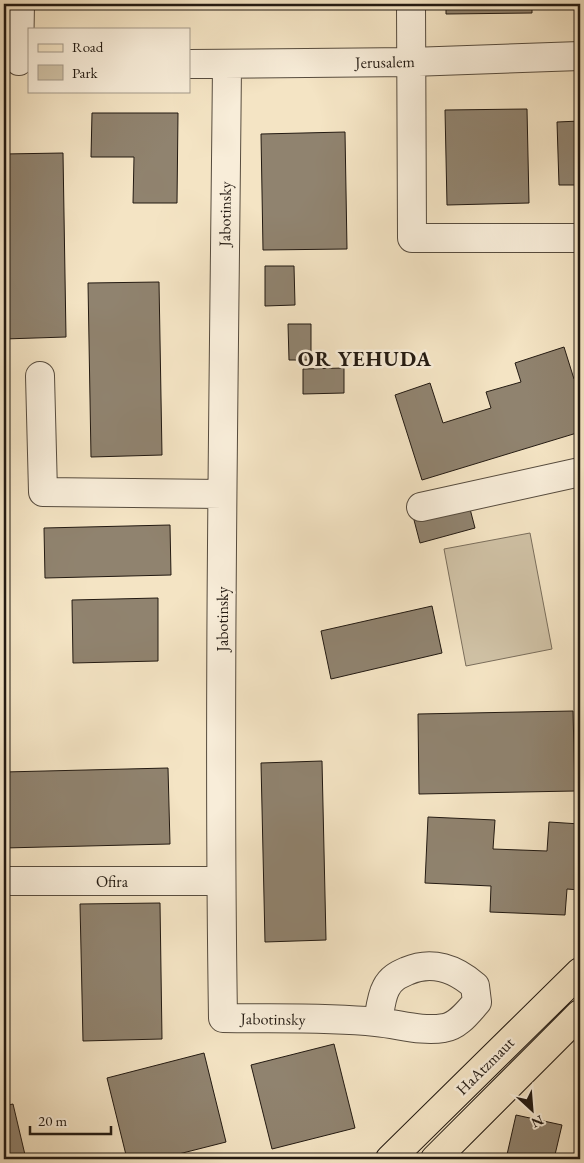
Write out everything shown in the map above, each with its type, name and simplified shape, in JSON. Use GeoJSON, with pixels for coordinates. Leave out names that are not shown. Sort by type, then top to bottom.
{"type":"FeatureCollection","features":[{"type":"Feature","properties":{"kind":"main road","name":"HaAtzmaut"},"geometry":{"type":"LineString","coordinates":[[390,1159],[580,972]]}},
{"type":"Feature","properties":{"kind":"main road","name":"HaAtzmaut"},"geometry":{"type":"LineString","coordinates":[[436,1159],[580,1014]]}},
{"type":"Feature","properties":{"kind":"street"},"geometry":{"type":"LineString","coordinates":[[17,61],[20,4]]}},
{"type":"Feature","properties":{"kind":"street"},"geometry":{"type":"LineString","coordinates":[[411,4],[412,238],[580,238]]}},
{"type":"Feature","properties":{"kind":"street","name":"Jerusalem"},"geometry":{"type":"LineString","coordinates":[[190,64],[411,62],[580,56]]}},
{"type":"Feature","properties":{"kind":"street","name":"Jabotinsky"},"geometry":{"type":"LineString","coordinates":[[226,64],[222,494],[221,881],[223,1018],[378,1022]]}},
{"type":"Feature","properties":{"kind":"street"},"geometry":{"type":"LineString","coordinates":[[40,376],[43,492],[222,494]]}},
{"type":"Feature","properties":{"kind":"street"},"geometry":{"type":"LineString","coordinates":[[421,507],[580,472]]}},
{"type":"Feature","properties":{"kind":"street","name":"Ofira"},"geometry":{"type":"LineString","coordinates":[[4,881],[221,881]]}},
{"type":"Feature","properties":{"kind":"green space"},"geometry":{"type":"Polygon","coordinates":[[[530,533],[552,649],[466,666],[444,549],[530,533]]]}},
{"type":"Feature","properties":{"kind":"building"},"geometry":{"type":"Polygon","coordinates":[[[446,4],[532,4],[532,13],[446,14],[446,4]]]}},
{"type":"Feature","properties":{"kind":"building"},"geometry":{"type":"Polygon","coordinates":[[[527,109],[529,203],[447,205],[445,110],[527,109]]]}},
{"type":"Feature","properties":{"kind":"building"},"geometry":{"type":"Polygon","coordinates":[[[92,113],[178,113],[177,203],[133,203],[134,157],[91,157],[92,113]]]}},
{"type":"Feature","properties":{"kind":"building"},"geometry":{"type":"Polygon","coordinates":[[[580,121],[580,185],[559,185],[557,122],[580,121]]]}},
{"type":"Feature","properties":{"kind":"building"},"geometry":{"type":"Polygon","coordinates":[[[345,132],[347,249],[263,250],[261,134],[345,132]]]}},
{"type":"Feature","properties":{"kind":"building"},"geometry":{"type":"Polygon","coordinates":[[[63,153],[66,337],[4,339],[4,154],[63,153]]]}},
{"type":"Feature","properties":{"kind":"building"},"geometry":{"type":"Polygon","coordinates":[[[265,266],[294,266],[295,305],[265,306],[265,266]]]}},
{"type":"Feature","properties":{"kind":"building"},"geometry":{"type":"Polygon","coordinates":[[[159,282],[162,455],[91,457],[88,283],[159,282]]]}},
{"type":"Feature","properties":{"kind":"building"},"geometry":{"type":"Polygon","coordinates":[[[288,324],[311,324],[311,360],[289,360],[288,324]]]}},
{"type":"Feature","properties":{"kind":"building"},"geometry":{"type":"Polygon","coordinates":[[[564,347],[574,379],[580,377],[580,432],[422,480],[395,395],[430,383],[443,423],[491,408],[486,392],[521,382],[515,363],[564,347]]]}},
{"type":"Feature","properties":{"kind":"building"},"geometry":{"type":"Polygon","coordinates":[[[344,368],[344,393],[303,394],[303,369],[344,368]]]}},
{"type":"Feature","properties":{"kind":"building"},"geometry":{"type":"Polygon","coordinates":[[[469,505],[475,528],[420,543],[414,520],[469,505]]]}},
{"type":"Feature","properties":{"kind":"building"},"geometry":{"type":"Polygon","coordinates":[[[170,525],[171,575],[45,578],[44,528],[170,525]]]}},
{"type":"Feature","properties":{"kind":"building"},"geometry":{"type":"Polygon","coordinates":[[[158,598],[158,661],[73,663],[72,600],[158,598]]]}},
{"type":"Feature","properties":{"kind":"building"},"geometry":{"type":"Polygon","coordinates":[[[432,606],[442,653],[331,679],[321,631],[432,606]]]}},
{"type":"Feature","properties":{"kind":"building"},"geometry":{"type":"Polygon","coordinates":[[[573,711],[575,791],[419,794],[418,714],[573,711]]]}},
{"type":"Feature","properties":{"kind":"building"},"geometry":{"type":"Polygon","coordinates":[[[322,761],[326,940],[265,942],[261,763],[322,761]]]}},
{"type":"Feature","properties":{"kind":"building"},"geometry":{"type":"Polygon","coordinates":[[[168,768],[170,844],[4,848],[4,772],[168,768]]]}},
{"type":"Feature","properties":{"kind":"building"},"geometry":{"type":"Polygon","coordinates":[[[428,817],[495,820],[493,849],[547,851],[549,822],[580,824],[580,890],[567,889],[565,915],[490,912],[491,886],[425,883],[428,817]]]}},
{"type":"Feature","properties":{"kind":"building"},"geometry":{"type":"Polygon","coordinates":[[[160,903],[162,1039],[83,1041],[80,904],[160,903]]]}},
{"type":"Feature","properties":{"kind":"building"},"geometry":{"type":"Polygon","coordinates":[[[334,1044],[355,1128],[272,1149],[251,1065],[334,1044]]]}},
{"type":"Feature","properties":{"kind":"building"},"geometry":{"type":"Polygon","coordinates":[[[204,1053],[226,1142],[159,1159],[127,1159],[107,1078],[204,1053]]]}},
{"type":"Feature","properties":{"kind":"building"},"geometry":{"type":"Polygon","coordinates":[[[13,1104],[26,1159],[4,1159],[4,1106],[13,1104]]]}},
{"type":"Feature","properties":{"kind":"building"},"geometry":{"type":"Polygon","coordinates":[[[516,1115],[562,1125],[554,1159],[506,1159],[516,1115]]]}},
{"type":"Feature","properties":{"kind":"building"},"geometry":{"type":"Polygon","coordinates":[[[580,1123],[580,1144],[576,1143],[580,1123]]]}},
{"type":"Feature","properties":{"kind":"district","name":"OR YEHUDA"},"geometry":{"type":"Point","coordinates":[365,358]}}]}
